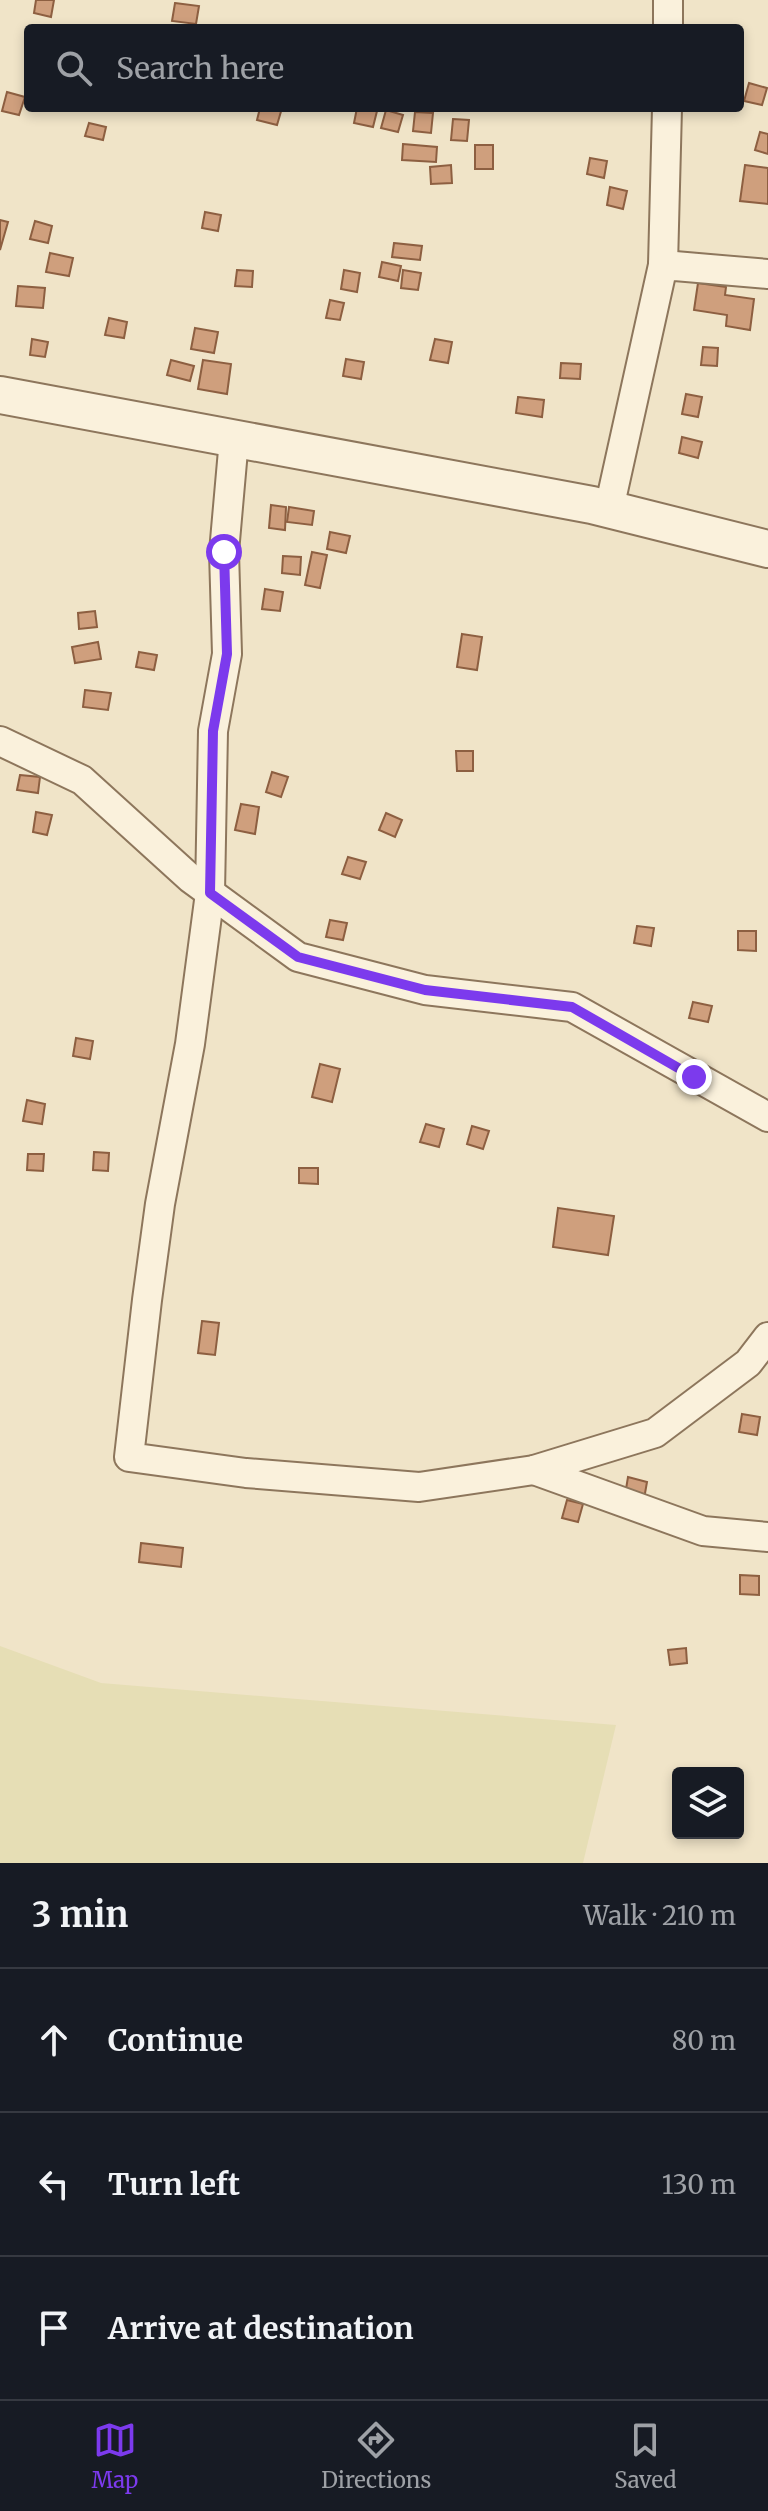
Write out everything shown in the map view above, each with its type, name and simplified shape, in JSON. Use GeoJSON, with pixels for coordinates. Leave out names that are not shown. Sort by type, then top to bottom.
{"type":"FeatureCollection","features":[{"type":"Feature","properties":{"kind":"street"},"geometry":{"type":"LineString","coordinates":[[668,0],[668,24]]}},
{"type":"Feature","properties":{"kind":"street"},"geometry":{"type":"LineString","coordinates":[[609,509],[663,265],[667,112]]}},
{"type":"Feature","properties":{"kind":"street"},"geometry":{"type":"LineString","coordinates":[[663,265],[768,274]]}},
{"type":"Feature","properties":{"kind":"street"},"geometry":{"type":"LineString","coordinates":[[0,395],[609,509],[768,549]]}},
{"type":"Feature","properties":{"kind":"street"},"geometry":{"type":"LineString","coordinates":[[234,439],[224,552],[227,654],[213,731],[210,893],[190,1044],[156,1231],[129,1457],[246,1473],[419,1487],[534,1470],[655,1433],[748,1363],[768,1337]]}},
{"type":"Feature","properties":{"kind":"street"},"geometry":{"type":"LineString","coordinates":[[0,741],[82,780],[190,878],[298,957],[425,990],[572,1007],[768,1117]]}},
{"type":"Feature","properties":{"kind":"street"},"geometry":{"type":"LineString","coordinates":[[534,1470],[703,1531],[768,1537]]}},
{"type":"Feature","properties":{"kind":"shaded area"},"geometry":{"type":"Polygon","coordinates":[[[0,1646],[101,1683],[616,1725],[583,1863],[0,1863],[0,1646]]]}},
{"type":"Feature","properties":{"kind":"building"},"geometry":{"type":"Polygon","coordinates":[[[36,0],[54,0],[51,17],[34,13],[36,0]]]}},
{"type":"Feature","properties":{"kind":"building"},"geometry":{"type":"Polygon","coordinates":[[[175,3],[199,6],[196,24],[172,21],[175,3]]]}},
{"type":"Feature","properties":{"kind":"building"},"geometry":{"type":"Polygon","coordinates":[[[749,83],[767,88],[762,105],[744,101],[749,83]]]}},
{"type":"Feature","properties":{"kind":"building"},"geometry":{"type":"Polygon","coordinates":[[[7,92],[24,97],[19,115],[2,111],[7,92]]]}},
{"type":"Feature","properties":{"kind":"building"},"geometry":{"type":"Polygon","coordinates":[[[259,112],[281,112],[277,125],[257,120],[259,112]]]}},
{"type":"Feature","properties":{"kind":"building"},"geometry":{"type":"Polygon","coordinates":[[[356,112],[377,112],[373,127],[354,123],[356,112]]]}},
{"type":"Feature","properties":{"kind":"building"},"geometry":{"type":"Polygon","coordinates":[[[385,112],[403,115],[398,132],[381,128],[385,112]]]}},
{"type":"Feature","properties":{"kind":"building"},"geometry":{"type":"Polygon","coordinates":[[[415,112],[433,113],[431,133],[413,131],[415,112]]]}},
{"type":"Feature","properties":{"kind":"building"},"geometry":{"type":"Polygon","coordinates":[[[453,119],[469,120],[467,141],[451,140],[453,119]]]}},
{"type":"Feature","properties":{"kind":"building"},"geometry":{"type":"Polygon","coordinates":[[[89,123],[106,127],[103,140],[85,136],[89,123]]]}},
{"type":"Feature","properties":{"kind":"building"},"geometry":{"type":"Polygon","coordinates":[[[760,132],[768,134],[768,154],[755,150],[760,132]]]}},
{"type":"Feature","properties":{"kind":"building"},"geometry":{"type":"Polygon","coordinates":[[[403,144],[437,147],[436,162],[402,160],[403,144]]]}},
{"type":"Feature","properties":{"kind":"building"},"geometry":{"type":"Polygon","coordinates":[[[475,145],[493,145],[493,169],[475,169],[475,145]]]}},
{"type":"Feature","properties":{"kind":"building"},"geometry":{"type":"Polygon","coordinates":[[[590,158],[607,161],[604,178],[587,174],[590,158]]]}},
{"type":"Feature","properties":{"kind":"building"},"geometry":{"type":"Polygon","coordinates":[[[451,165],[452,183],[431,184],[430,167],[451,165]]]}},
{"type":"Feature","properties":{"kind":"building"},"geometry":{"type":"Polygon","coordinates":[[[745,165],[768,168],[768,204],[740,201],[745,165]]]}},
{"type":"Feature","properties":{"kind":"building"},"geometry":{"type":"Polygon","coordinates":[[[610,187],[627,191],[623,209],[607,205],[610,187]]]}},
{"type":"Feature","properties":{"kind":"building"},"geometry":{"type":"Polygon","coordinates":[[[205,212],[221,215],[218,231],[202,228],[205,212]]]}},
{"type":"Feature","properties":{"kind":"building"},"geometry":{"type":"Polygon","coordinates":[[[0,220],[8,222],[0,250],[0,220]]]}},
{"type":"Feature","properties":{"kind":"building"},"geometry":{"type":"Polygon","coordinates":[[[35,221],[52,226],[48,243],[30,239],[35,221]]]}},
{"type":"Feature","properties":{"kind":"building"},"geometry":{"type":"Polygon","coordinates":[[[394,243],[422,246],[420,260],[392,257],[394,243]]]}},
{"type":"Feature","properties":{"kind":"building"},"geometry":{"type":"Polygon","coordinates":[[[50,253],[73,258],[69,276],[46,272],[50,253]]]}},
{"type":"Feature","properties":{"kind":"building"},"geometry":{"type":"Polygon","coordinates":[[[382,262],[401,266],[398,281],[379,277],[382,262]]]}},
{"type":"Feature","properties":{"kind":"building"},"geometry":{"type":"Polygon","coordinates":[[[237,270],[253,271],[252,287],[235,286],[237,270]]]}},
{"type":"Feature","properties":{"kind":"building"},"geometry":{"type":"Polygon","coordinates":[[[344,270],[360,273],[357,292],[341,289],[344,270]]]}},
{"type":"Feature","properties":{"kind":"building"},"geometry":{"type":"Polygon","coordinates":[[[403,270],[421,273],[418,290],[401,288],[403,270]]]}},
{"type":"Feature","properties":{"kind":"building"},"geometry":{"type":"Polygon","coordinates":[[[698,283],[726,287],[725,295],[754,299],[750,330],[726,326],[727,315],[694,310],[698,283]]]}},
{"type":"Feature","properties":{"kind":"building"},"geometry":{"type":"Polygon","coordinates":[[[18,286],[45,288],[43,308],[16,306],[18,286]]]}},
{"type":"Feature","properties":{"kind":"building"},"geometry":{"type":"Polygon","coordinates":[[[330,300],[344,303],[340,320],[326,318],[330,300]]]}},
{"type":"Feature","properties":{"kind":"building"},"geometry":{"type":"Polygon","coordinates":[[[109,318],[127,322],[124,338],[105,335],[109,318]]]}},
{"type":"Feature","properties":{"kind":"building"},"geometry":{"type":"Polygon","coordinates":[[[195,328],[218,332],[214,353],[191,349],[195,328]]]}},
{"type":"Feature","properties":{"kind":"building"},"geometry":{"type":"Polygon","coordinates":[[[32,339],[48,342],[45,357],[30,355],[32,339]]]}},
{"type":"Feature","properties":{"kind":"building"},"geometry":{"type":"Polygon","coordinates":[[[435,339],[452,342],[448,363],[430,360],[435,339]]]}},
{"type":"Feature","properties":{"kind":"building"},"geometry":{"type":"Polygon","coordinates":[[[703,347],[718,348],[717,366],[701,365],[703,347]]]}},
{"type":"Feature","properties":{"kind":"building"},"geometry":{"type":"Polygon","coordinates":[[[346,359],[364,362],[361,379],[343,376],[346,359]]]}},
{"type":"Feature","properties":{"kind":"building"},"geometry":{"type":"Polygon","coordinates":[[[171,360],[194,366],[190,381],[167,375],[171,360]]]}},
{"type":"Feature","properties":{"kind":"building"},"geometry":{"type":"Polygon","coordinates":[[[203,360],[231,364],[227,394],[198,389],[203,360]]]}},
{"type":"Feature","properties":{"kind":"building"},"geometry":{"type":"Polygon","coordinates":[[[561,363],[581,364],[580,379],[560,378],[561,363]]]}},
{"type":"Feature","properties":{"kind":"building"},"geometry":{"type":"Polygon","coordinates":[[[686,394],[702,397],[698,417],[682,414],[686,394]]]}},
{"type":"Feature","properties":{"kind":"building"},"geometry":{"type":"Polygon","coordinates":[[[518,397],[544,400],[542,417],[516,413],[518,397]]]}},
{"type":"Feature","properties":{"kind":"building"},"geometry":{"type":"Polygon","coordinates":[[[682,437],[702,442],[698,458],[679,453],[682,437]]]}},
{"type":"Feature","properties":{"kind":"building"},"geometry":{"type":"Polygon","coordinates":[[[271,505],[286,507],[285,530],[269,528],[271,505]]]}},
{"type":"Feature","properties":{"kind":"building"},"geometry":{"type":"Polygon","coordinates":[[[289,507],[314,511],[312,525],[287,522],[289,507]]]}},
{"type":"Feature","properties":{"kind":"building"},"geometry":{"type":"Polygon","coordinates":[[[330,532],[350,536],[346,553],[327,549],[330,532]]]}},
{"type":"Feature","properties":{"kind":"building"},"geometry":{"type":"Polygon","coordinates":[[[312,552],[327,555],[320,588],[305,585],[312,552]]]}},
{"type":"Feature","properties":{"kind":"building"},"geometry":{"type":"Polygon","coordinates":[[[283,556],[301,557],[300,575],[282,573],[283,556]]]}},
{"type":"Feature","properties":{"kind":"building"},"geometry":{"type":"Polygon","coordinates":[[[265,589],[283,592],[280,611],[262,609],[265,589]]]}},
{"type":"Feature","properties":{"kind":"building"},"geometry":{"type":"Polygon","coordinates":[[[95,611],[97,627],[79,629],[78,613],[95,611]]]}},
{"type":"Feature","properties":{"kind":"building"},"geometry":{"type":"Polygon","coordinates":[[[462,634],[482,637],[477,670],[457,667],[462,634]]]}},
{"type":"Feature","properties":{"kind":"building"},"geometry":{"type":"Polygon","coordinates":[[[98,642],[101,659],[75,663],[72,647],[98,642]]]}},
{"type":"Feature","properties":{"kind":"building"},"geometry":{"type":"Polygon","coordinates":[[[139,652],[157,655],[154,670],[136,667],[139,652]]]}},
{"type":"Feature","properties":{"kind":"building"},"geometry":{"type":"Polygon","coordinates":[[[85,690],[111,693],[108,710],[83,707],[85,690]]]}},
{"type":"Feature","properties":{"kind":"building"},"geometry":{"type":"Polygon","coordinates":[[[456,751],[473,751],[473,771],[457,771],[456,751]]]}},
{"type":"Feature","properties":{"kind":"building"},"geometry":{"type":"Polygon","coordinates":[[[272,772],[288,777],[281,797],[266,792],[272,772]]]}},
{"type":"Feature","properties":{"kind":"building"},"geometry":{"type":"Polygon","coordinates":[[[20,775],[40,777],[38,793],[17,790],[20,775]]]}},
{"type":"Feature","properties":{"kind":"building"},"geometry":{"type":"Polygon","coordinates":[[[241,804],[259,807],[255,834],[235,830],[241,804]]]}},
{"type":"Feature","properties":{"kind":"building"},"geometry":{"type":"Polygon","coordinates":[[[36,812],[52,815],[47,835],[33,832],[36,812]]]}},
{"type":"Feature","properties":{"kind":"building"},"geometry":{"type":"Polygon","coordinates":[[[386,813],[402,820],[395,837],[379,830],[386,813]]]}},
{"type":"Feature","properties":{"kind":"building"},"geometry":{"type":"Polygon","coordinates":[[[348,857],[366,862],[360,879],[342,874],[348,857]]]}},
{"type":"Feature","properties":{"kind":"building"},"geometry":{"type":"Polygon","coordinates":[[[330,920],[347,923],[343,940],[326,937],[330,920]]]}},
{"type":"Feature","properties":{"kind":"building"},"geometry":{"type":"Polygon","coordinates":[[[637,926],[654,928],[651,946],[634,943],[637,926]]]}},
{"type":"Feature","properties":{"kind":"building"},"geometry":{"type":"Polygon","coordinates":[[[738,931],[756,931],[756,951],[738,950],[738,931]]]}},
{"type":"Feature","properties":{"kind":"building"},"geometry":{"type":"Polygon","coordinates":[[[693,1002],[712,1006],[708,1022],[689,1018],[693,1002]]]}},
{"type":"Feature","properties":{"kind":"building"},"geometry":{"type":"Polygon","coordinates":[[[76,1038],[93,1041],[90,1059],[73,1056],[76,1038]]]}},
{"type":"Feature","properties":{"kind":"building"},"geometry":{"type":"Polygon","coordinates":[[[320,1064],[340,1069],[332,1102],[312,1097],[320,1064]]]}},
{"type":"Feature","properties":{"kind":"building"},"geometry":{"type":"Polygon","coordinates":[[[27,1100],[45,1104],[42,1124],[23,1121],[27,1100]]]}},
{"type":"Feature","properties":{"kind":"building"},"geometry":{"type":"Polygon","coordinates":[[[426,1124],[444,1129],[439,1147],[420,1142],[426,1124]]]}},
{"type":"Feature","properties":{"kind":"building"},"geometry":{"type":"Polygon","coordinates":[[[472,1126],[489,1131],[483,1149],[467,1144],[472,1126]]]}},
{"type":"Feature","properties":{"kind":"building"},"geometry":{"type":"Polygon","coordinates":[[[94,1152],[109,1153],[108,1171],[93,1170],[94,1152]]]}},
{"type":"Feature","properties":{"kind":"building"},"geometry":{"type":"Polygon","coordinates":[[[28,1154],[44,1154],[43,1171],[27,1170],[28,1154]]]}},
{"type":"Feature","properties":{"kind":"building"},"geometry":{"type":"Polygon","coordinates":[[[299,1168],[318,1168],[318,1184],[299,1183],[299,1168]]]}},
{"type":"Feature","properties":{"kind":"building"},"geometry":{"type":"Polygon","coordinates":[[[558,1208],[614,1216],[608,1255],[553,1247],[558,1208]]]}},
{"type":"Feature","properties":{"kind":"building"},"geometry":{"type":"Polygon","coordinates":[[[202,1321],[219,1323],[215,1355],[198,1353],[202,1321]]]}},
{"type":"Feature","properties":{"kind":"building"},"geometry":{"type":"Polygon","coordinates":[[[742,1414],[760,1417],[757,1435],[739,1432],[742,1414]]]}},
{"type":"Feature","properties":{"kind":"building"},"geometry":{"type":"Polygon","coordinates":[[[628,1477],[647,1482],[644,1499],[625,1495],[628,1477]]]}},
{"type":"Feature","properties":{"kind":"building"},"geometry":{"type":"Polygon","coordinates":[[[567,1500],[583,1504],[578,1522],[562,1518],[567,1500]]]}},
{"type":"Feature","properties":{"kind":"building"},"geometry":{"type":"Polygon","coordinates":[[[141,1543],[183,1548],[181,1567],[139,1562],[141,1543]]]}},
{"type":"Feature","properties":{"kind":"building"},"geometry":{"type":"Polygon","coordinates":[[[740,1575],[759,1576],[759,1595],[740,1594],[740,1575]]]}},
{"type":"Feature","properties":{"kind":"building"},"geometry":{"type":"Polygon","coordinates":[[[686,1648],[687,1663],[670,1665],[668,1650],[686,1648]]]}},
{"type":"Feature","properties":{"kind":"route"},"geometry":{"type":"LineString","coordinates":[[224,552],[227,654],[213,731],[210,893],[298,957],[425,990],[572,1007],[694,1077]]}}]}
